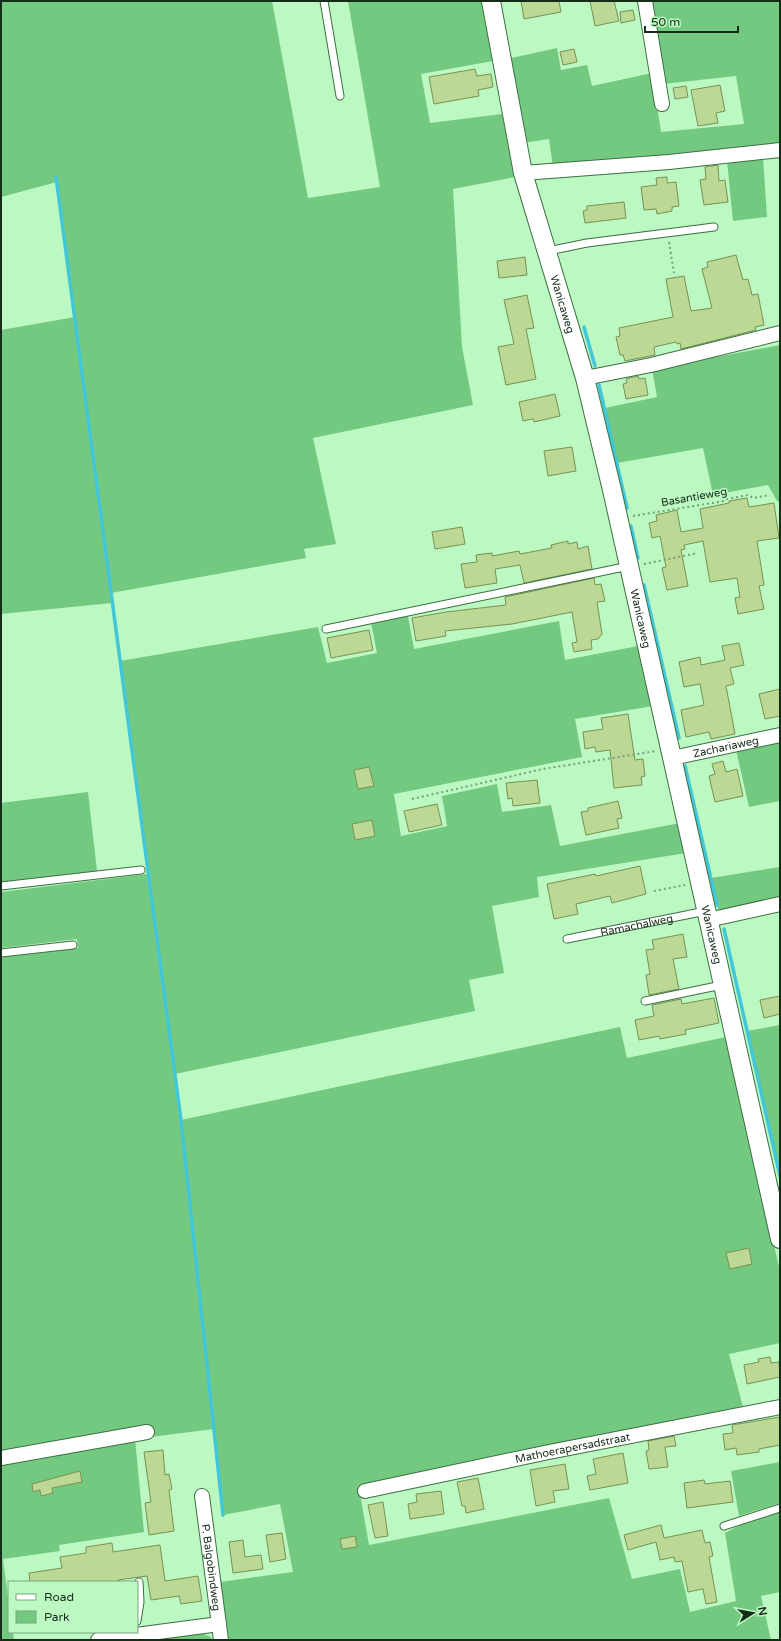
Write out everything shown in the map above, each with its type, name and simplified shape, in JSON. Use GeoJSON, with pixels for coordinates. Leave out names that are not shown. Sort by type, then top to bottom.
{"type":"FeatureCollection","features":[{"type":"Feature","properties":{"kind":"street","name":"Wanicaweg"},"geometry":{"type":"LineString","coordinates":[[491,1],[523,173],[585,378],[629,566],[780,1239]]}},
{"type":"Feature","properties":{"kind":"street"},"geometry":{"type":"LineString","coordinates":[[646,1],[662,104]]}},
{"type":"Feature","properties":{"kind":"street"},"geometry":{"type":"LineString","coordinates":[[523,173],[669,162],[780,150]]}},
{"type":"Feature","properties":{"kind":"street"},"geometry":{"type":"LineString","coordinates":[[585,378],[651,365],[780,333]]}},
{"type":"Feature","properties":{"kind":"street","name":"Zachariaweg"},"geometry":{"type":"LineString","coordinates":[[671,753],[780,735]]}},
{"type":"Feature","properties":{"kind":"street","name":"Ramachalweg"},"geometry":{"type":"LineString","coordinates":[[707,915],[780,904]]}},
{"type":"Feature","properties":{"kind":"street","name":"Mathoerapersadstraat"},"geometry":{"type":"LineString","coordinates":[[365,1491],[549,1452],[780,1407]]}},
{"type":"Feature","properties":{"kind":"street"},"geometry":{"type":"LineString","coordinates":[[1,1458],[147,1432]]}},
{"type":"Feature","properties":{"kind":"street","name":"P. Balgobindweg"},"geometry":{"type":"LineString","coordinates":[[202,1496],[221,1640]]}},
{"type":"Feature","properties":{"kind":"street"},"geometry":{"type":"LineString","coordinates":[[98,1640],[218,1624]]}},
{"type":"Feature","properties":{"kind":"lane"},"geometry":{"type":"LineString","coordinates":[[324,1],[340,96]]}},
{"type":"Feature","properties":{"kind":"lane"},"geometry":{"type":"LineString","coordinates":[[547,251],[587,243],[714,227]]}},
{"type":"Feature","properties":{"kind":"lane"},"geometry":{"type":"LineString","coordinates":[[326,629],[629,566]]}},
{"type":"Feature","properties":{"kind":"lane"},"geometry":{"type":"LineString","coordinates":[[1,886],[141,870]]}},
{"type":"Feature","properties":{"kind":"lane","name":"Ramachalweg"},"geometry":{"type":"LineString","coordinates":[[567,939],[707,915]]}},
{"type":"Feature","properties":{"kind":"lane"},"geometry":{"type":"LineString","coordinates":[[1,953],[73,944]]}},
{"type":"Feature","properties":{"kind":"lane"},"geometry":{"type":"LineString","coordinates":[[646,1001],[722,985]]}},
{"type":"Feature","properties":{"kind":"lane"},"geometry":{"type":"LineString","coordinates":[[724,1526],[780,1508]]}},
{"type":"Feature","properties":{"kind":"lane"},"geometry":{"type":"LineString","coordinates":[[138,1615],[140,1602],[139,1582]]}},
{"type":"Feature","properties":{"kind":"path"},"geometry":{"type":"LineString","coordinates":[[667,233],[674,273]]}},
{"type":"Feature","properties":{"kind":"path","name":"Basantieweg"},"geometry":{"type":"LineString","coordinates":[[618,519],[724,501],[727,499],[748,495],[753,498],[770,495]]}},
{"type":"Feature","properties":{"kind":"path"},"geometry":{"type":"LineString","coordinates":[[629,566],[698,554]]}},
{"type":"Feature","properties":{"kind":"path"},"geometry":{"type":"LineString","coordinates":[[412,799],[543,769],[671,753]]}},
{"type":"Feature","properties":{"kind":"path"},"geometry":{"type":"LineString","coordinates":[[654,891],[700,882]]}},
{"type":"Feature","properties":{"kind":"green space"},"geometry":{"type":"Polygon","coordinates":[[[1,1],[272,1],[308,198],[380,187],[348,1],[483,1],[493,61],[421,74],[430,123],[502,114],[515,177],[453,189],[462,347],[473,405],[313,438],[336,544],[304,549],[306,558],[111,593],[112,603],[1,614],[1,330],[75,317],[57,182],[1,197],[1,1]]]}},
{"type":"Feature","properties":{"kind":"green space"},"geometry":{"type":"Polygon","coordinates":[[[651,1],[780,1],[780,144],[553,167],[549,139],[523,143],[507,59],[557,48],[561,70],[587,65],[592,86],[652,73],[661,132],[744,124],[736,76],[663,84],[651,1]]]}},
{"type":"Feature","properties":{"kind":"green space"},"geometry":{"type":"Polygon","coordinates":[[[763,157],[767,217],[733,221],[727,161],[763,157]]]}},
{"type":"Feature","properties":{"kind":"green space"},"geometry":{"type":"Polygon","coordinates":[[[780,345],[780,502],[777,501],[768,485],[713,495],[703,448],[617,463],[605,408],[657,397],[652,369],[780,345]]]}},
{"type":"Feature","properties":{"kind":"green space"},"geometry":{"type":"Polygon","coordinates":[[[408,616],[414,649],[559,621],[565,660],[638,646],[653,706],[575,719],[582,757],[394,794],[401,836],[447,826],[442,796],[497,784],[502,812],[551,805],[560,846],[680,823],[686,853],[537,877],[539,897],[492,906],[504,973],[469,980],[475,1011],[175,1074],[181,1120],[620,1027],[627,1058],[726,1037],[780,1271],[780,1343],[729,1354],[743,1407],[548,1446],[359,1488],[369,1545],[609,1498],[632,1579],[680,1569],[690,1612],[736,1601],[725,1533],[746,1522],[780,1513],[780,1592],[761,1596],[771,1640],[228,1640],[220,1582],[293,1572],[280,1504],[223,1515],[214,1429],[135,1439],[144,1532],[59,1545],[60,1551],[3,1559],[8,1598],[8,1633],[13,1633],[14,1640],[1,1640],[1,957],[78,948],[77,939],[1,948],[1,892],[147,874],[120,661],[318,627],[327,663],[377,653],[371,623],[408,616]]]}},
{"type":"Feature","properties":{"kind":"green space"},"geometry":{"type":"Polygon","coordinates":[[[780,740],[780,801],[749,807],[736,750],[780,740]]]}},
{"type":"Feature","properties":{"kind":"green space"},"geometry":{"type":"Polygon","coordinates":[[[88,792],[97,871],[1,883],[1,803],[88,792]]]}},
{"type":"Feature","properties":{"kind":"green space"},"geometry":{"type":"Polygon","coordinates":[[[780,867],[780,899],[719,912],[711,878],[780,867]]]}},
{"type":"Feature","properties":{"kind":"green space"},"geometry":{"type":"Polygon","coordinates":[[[780,1025],[780,1176],[747,1031],[780,1025]]]}},
{"type":"Feature","properties":{"kind":"green space"},"geometry":{"type":"Polygon","coordinates":[[[780,1462],[780,1503],[739,1516],[731,1471],[780,1462]]]}},
{"type":"Feature","properties":{"kind":"green space"},"geometry":{"type":"Polygon","coordinates":[[[198,1632],[211,1637],[212,1640],[138,1640],[198,1632]]]}},
{"type":"Feature","properties":{"kind":"building"},"geometry":{"type":"Polygon","coordinates":[[[521,1],[559,1],[561,12],[524,19],[521,1]]]}},
{"type":"Feature","properties":{"kind":"building"},"geometry":{"type":"Polygon","coordinates":[[[590,1],[614,1],[619,21],[595,26],[590,1]]]}},
{"type":"Feature","properties":{"kind":"building"},"geometry":{"type":"Polygon","coordinates":[[[633,10],[635,20],[621,23],[620,12],[633,10]]]}},
{"type":"Feature","properties":{"kind":"building"},"geometry":{"type":"Polygon","coordinates":[[[574,49],[577,62],[563,65],[560,52],[574,49]]]}},
{"type":"Feature","properties":{"kind":"building"},"geometry":{"type":"Polygon","coordinates":[[[475,69],[477,76],[491,74],[493,87],[478,90],[479,96],[434,104],[429,77],[475,69]]]}},
{"type":"Feature","properties":{"kind":"building"},"geometry":{"type":"Polygon","coordinates":[[[720,85],[725,111],[716,113],[718,123],[698,126],[691,90],[720,85]]]}},
{"type":"Feature","properties":{"kind":"building"},"geometry":{"type":"Polygon","coordinates":[[[686,86],[688,97],[675,99],[673,88],[686,86]]]}},
{"type":"Feature","properties":{"kind":"building"},"geometry":{"type":"Polygon","coordinates":[[[718,165],[719,181],[725,180],[728,202],[704,205],[700,180],[706,179],[705,167],[718,165]]]}},
{"type":"Feature","properties":{"kind":"building"},"geometry":{"type":"Polygon","coordinates":[[[667,177],[667,183],[676,182],[679,206],[672,207],[672,211],[657,214],[656,209],[644,210],[641,187],[657,185],[656,178],[667,177]]]}},
{"type":"Feature","properties":{"kind":"building"},"geometry":{"type":"Polygon","coordinates":[[[624,202],[626,218],[585,223],[583,211],[587,210],[587,206],[624,202]]]}},
{"type":"Feature","properties":{"kind":"building"},"geometry":{"type":"Polygon","coordinates":[[[736,255],[743,280],[748,279],[752,295],[758,294],[764,325],[755,327],[756,330],[681,349],[680,343],[677,344],[676,342],[654,347],[655,355],[625,361],[623,355],[620,355],[616,337],[620,336],[619,328],[673,317],[666,279],[684,276],[691,311],[712,308],[702,269],[708,267],[707,262],[736,255]]]}},
{"type":"Feature","properties":{"kind":"building"},"geometry":{"type":"Polygon","coordinates":[[[525,257],[527,275],[499,278],[497,261],[525,257]]]}},
{"type":"Feature","properties":{"kind":"building"},"geometry":{"type":"Polygon","coordinates":[[[527,295],[534,328],[526,329],[536,379],[506,385],[498,347],[514,344],[504,300],[527,295]]]}},
{"type":"Feature","properties":{"kind":"building"},"geometry":{"type":"Polygon","coordinates":[[[638,376],[639,379],[645,378],[648,395],[626,399],[623,384],[627,383],[626,379],[638,376]]]}},
{"type":"Feature","properties":{"kind":"building"},"geometry":{"type":"Polygon","coordinates":[[[555,394],[560,416],[534,422],[533,419],[523,421],[519,402],[555,394]]]}},
{"type":"Feature","properties":{"kind":"building"},"geometry":{"type":"Polygon","coordinates":[[[572,447],[576,471],[548,476],[544,451],[572,447]]]}},
{"type":"Feature","properties":{"kind":"building"},"geometry":{"type":"Polygon","coordinates":[[[747,498],[749,507],[774,503],[779,538],[757,541],[764,585],[759,586],[764,609],[738,614],[735,598],[740,597],[737,578],[710,582],[703,541],[684,545],[685,549],[681,550],[688,586],[667,590],[662,568],[666,567],[660,536],[652,538],[649,523],[657,521],[656,515],[677,510],[681,532],[703,528],[700,509],[747,498]]]}},
{"type":"Feature","properties":{"kind":"building"},"geometry":{"type":"Polygon","coordinates":[[[462,527],[465,544],[435,549],[432,532],[462,527]]]}},
{"type":"Feature","properties":{"kind":"building"},"geometry":{"type":"Polygon","coordinates":[[[568,541],[568,544],[577,542],[578,549],[588,546],[592,569],[524,583],[520,565],[495,569],[497,583],[465,588],[461,564],[477,562],[476,555],[492,553],[492,556],[519,551],[520,554],[552,548],[551,545],[568,541]]]}},
{"type":"Feature","properties":{"kind":"building"},"geometry":{"type":"Polygon","coordinates":[[[594,578],[595,585],[601,584],[605,601],[597,602],[602,634],[598,639],[591,640],[592,649],[574,652],[572,643],[577,642],[572,612],[512,624],[445,631],[446,636],[416,641],[412,618],[446,612],[506,605],[505,597],[594,578]]]}},
{"type":"Feature","properties":{"kind":"building"},"geometry":{"type":"Polygon","coordinates":[[[369,630],[373,650],[331,658],[327,638],[369,630]]]}},
{"type":"Feature","properties":{"kind":"building"},"geometry":{"type":"Polygon","coordinates":[[[739,643],[744,665],[730,668],[734,684],[726,686],[735,734],[711,739],[709,732],[686,737],[681,710],[704,705],[700,684],[684,687],[679,662],[700,657],[701,665],[725,660],[722,646],[739,643]]]}},
{"type":"Feature","properties":{"kind":"building"},"geometry":{"type":"Polygon","coordinates":[[[780,689],[780,716],[765,719],[759,694],[780,689]]]}},
{"type":"Feature","properties":{"kind":"building"},"geometry":{"type":"Polygon","coordinates":[[[628,714],[635,760],[643,759],[645,776],[641,777],[642,785],[614,788],[610,750],[596,752],[595,747],[585,749],[583,732],[603,729],[601,718],[628,714]]]}},
{"type":"Feature","properties":{"kind":"building"},"geometry":{"type":"Polygon","coordinates":[[[723,761],[726,772],[737,769],[743,796],[715,802],[709,776],[715,774],[712,764],[723,761]]]}},
{"type":"Feature","properties":{"kind":"building"},"geometry":{"type":"Polygon","coordinates":[[[369,767],[374,786],[358,789],[354,770],[369,767]]]}},
{"type":"Feature","properties":{"kind":"building"},"geometry":{"type":"Polygon","coordinates":[[[537,780],[540,803],[513,806],[512,798],[508,799],[506,783],[537,780]]]}},
{"type":"Feature","properties":{"kind":"building"},"geometry":{"type":"Polygon","coordinates":[[[618,801],[622,818],[617,819],[619,828],[586,835],[581,812],[588,811],[588,808],[618,801]]]}},
{"type":"Feature","properties":{"kind":"building"},"geometry":{"type":"Polygon","coordinates":[[[437,804],[442,825],[409,832],[404,811],[437,804]]]}},
{"type":"Feature","properties":{"kind":"building"},"geometry":{"type":"Polygon","coordinates":[[[372,820],[375,836],[355,840],[352,824],[372,820]]]}},
{"type":"Feature","properties":{"kind":"building"},"geometry":{"type":"Polygon","coordinates":[[[640,866],[646,894],[612,903],[610,896],[576,904],[578,914],[554,919],[547,884],[595,874],[596,876],[640,866]]]}},
{"type":"Feature","properties":{"kind":"building"},"geometry":{"type":"Polygon","coordinates":[[[683,934],[687,957],[673,959],[679,989],[649,995],[646,975],[650,974],[646,950],[654,949],[652,940],[683,934]]]}},
{"type":"Feature","properties":{"kind":"building"},"geometry":{"type":"Polygon","coordinates":[[[780,996],[780,1014],[764,1018],[760,1000],[780,996]]]}},
{"type":"Feature","properties":{"kind":"building"},"geometry":{"type":"Polygon","coordinates":[[[714,998],[719,1023],[685,1030],[686,1034],[660,1039],[659,1036],[639,1040],[635,1020],[654,1016],[652,1005],[681,999],[682,1004],[714,998]]]}},
{"type":"Feature","properties":{"kind":"building"},"geometry":{"type":"Polygon","coordinates":[[[749,1248],[752,1264],[730,1269],[726,1253],[749,1248]]]}},
{"type":"Feature","properties":{"kind":"building"},"geometry":{"type":"Polygon","coordinates":[[[770,1357],[771,1363],[779,1362],[780,1377],[747,1384],[744,1365],[759,1362],[758,1359],[770,1357]]]}},
{"type":"Feature","properties":{"kind":"building"},"geometry":{"type":"Polygon","coordinates":[[[780,1417],[780,1445],[759,1449],[759,1452],[737,1455],[736,1448],[725,1450],[723,1434],[733,1433],[732,1425],[780,1417]]]}},
{"type":"Feature","properties":{"kind":"building"},"geometry":{"type":"Polygon","coordinates":[[[674,1436],[676,1446],[665,1447],[668,1467],[649,1469],[646,1451],[649,1450],[648,1441],[674,1436]]]}},
{"type":"Feature","properties":{"kind":"building"},"geometry":{"type":"Polygon","coordinates":[[[163,1450],[165,1475],[169,1474],[172,1489],[169,1490],[174,1531],[149,1535],[145,1503],[151,1502],[144,1452],[163,1450]]]}},
{"type":"Feature","properties":{"kind":"building"},"geometry":{"type":"Polygon","coordinates":[[[623,1453],[628,1483],[590,1490],[587,1476],[596,1474],[593,1459],[623,1453]]]}},
{"type":"Feature","properties":{"kind":"building"},"geometry":{"type":"Polygon","coordinates":[[[565,1464],[569,1489],[553,1491],[555,1502],[536,1506],[530,1470],[565,1464]]]}},
{"type":"Feature","properties":{"kind":"building"},"geometry":{"type":"Polygon","coordinates":[[[80,1471],[82,1482],[52,1488],[53,1493],[41,1496],[40,1490],[33,1492],[32,1484],[80,1471]]]}},
{"type":"Feature","properties":{"kind":"building"},"geometry":{"type":"Polygon","coordinates":[[[478,1478],[484,1509],[466,1513],[465,1506],[462,1506],[457,1482],[478,1478]]]}},
{"type":"Feature","properties":{"kind":"building"},"geometry":{"type":"Polygon","coordinates":[[[704,1480],[705,1484],[730,1481],[733,1502],[687,1508],[684,1483],[704,1480]]]}},
{"type":"Feature","properties":{"kind":"building"},"geometry":{"type":"Polygon","coordinates":[[[441,1491],[444,1514],[410,1519],[408,1504],[417,1502],[416,1494],[441,1491]]]}},
{"type":"Feature","properties":{"kind":"building"},"geometry":{"type":"Polygon","coordinates":[[[383,1502],[388,1536],[375,1538],[368,1505],[383,1502]]]}},
{"type":"Feature","properties":{"kind":"building"},"geometry":{"type":"Polygon","coordinates":[[[661,1525],[664,1538],[702,1530],[705,1543],[710,1542],[713,1556],[709,1557],[717,1602],[706,1604],[703,1589],[688,1592],[682,1561],[675,1562],[674,1557],[660,1560],[656,1542],[628,1550],[624,1535],[661,1525]]]}},
{"type":"Feature","properties":{"kind":"building"},"geometry":{"type":"Polygon","coordinates":[[[282,1533],[286,1559],[270,1562],[266,1535],[282,1533]]]}},
{"type":"Feature","properties":{"kind":"building"},"geometry":{"type":"Polygon","coordinates":[[[355,1536],[357,1547],[342,1549],[340,1539],[355,1536]]]}},
{"type":"Feature","properties":{"kind":"building"},"geometry":{"type":"Polygon","coordinates":[[[243,1540],[245,1557],[261,1555],[263,1569],[233,1573],[229,1542],[243,1540]]]}},
{"type":"Feature","properties":{"kind":"building"},"geometry":{"type":"Polygon","coordinates":[[[112,1543],[113,1552],[160,1545],[165,1581],[198,1576],[202,1601],[181,1604],[179,1596],[151,1600],[147,1576],[118,1581],[30,1581],[29,1573],[62,1568],[60,1557],[86,1553],[86,1547],[112,1543]]]}},
{"type":"Feature","properties":{"kind":"waterway"},"geometry":{"type":"LineString","coordinates":[[56,177],[181,1120],[223,1515]]}},
{"type":"Feature","properties":{"kind":"waterway"},"geometry":{"type":"LineString","coordinates":[[584,327],[595,366]]}},
{"type":"Feature","properties":{"kind":"waterway"},"geometry":{"type":"LineString","coordinates":[[599,385],[627,508]]}},
{"type":"Feature","properties":{"kind":"waterway"},"geometry":{"type":"LineString","coordinates":[[631,526],[638,558]]}},
{"type":"Feature","properties":{"kind":"waterway"},"geometry":{"type":"LineString","coordinates":[[644,585],[679,738]]}},
{"type":"Feature","properties":{"kind":"waterway"},"geometry":{"type":"LineString","coordinates":[[685,766],[717,905]]}},
{"type":"Feature","properties":{"kind":"waterway"},"geometry":{"type":"LineString","coordinates":[[724,929],[780,1176]]}}]}
